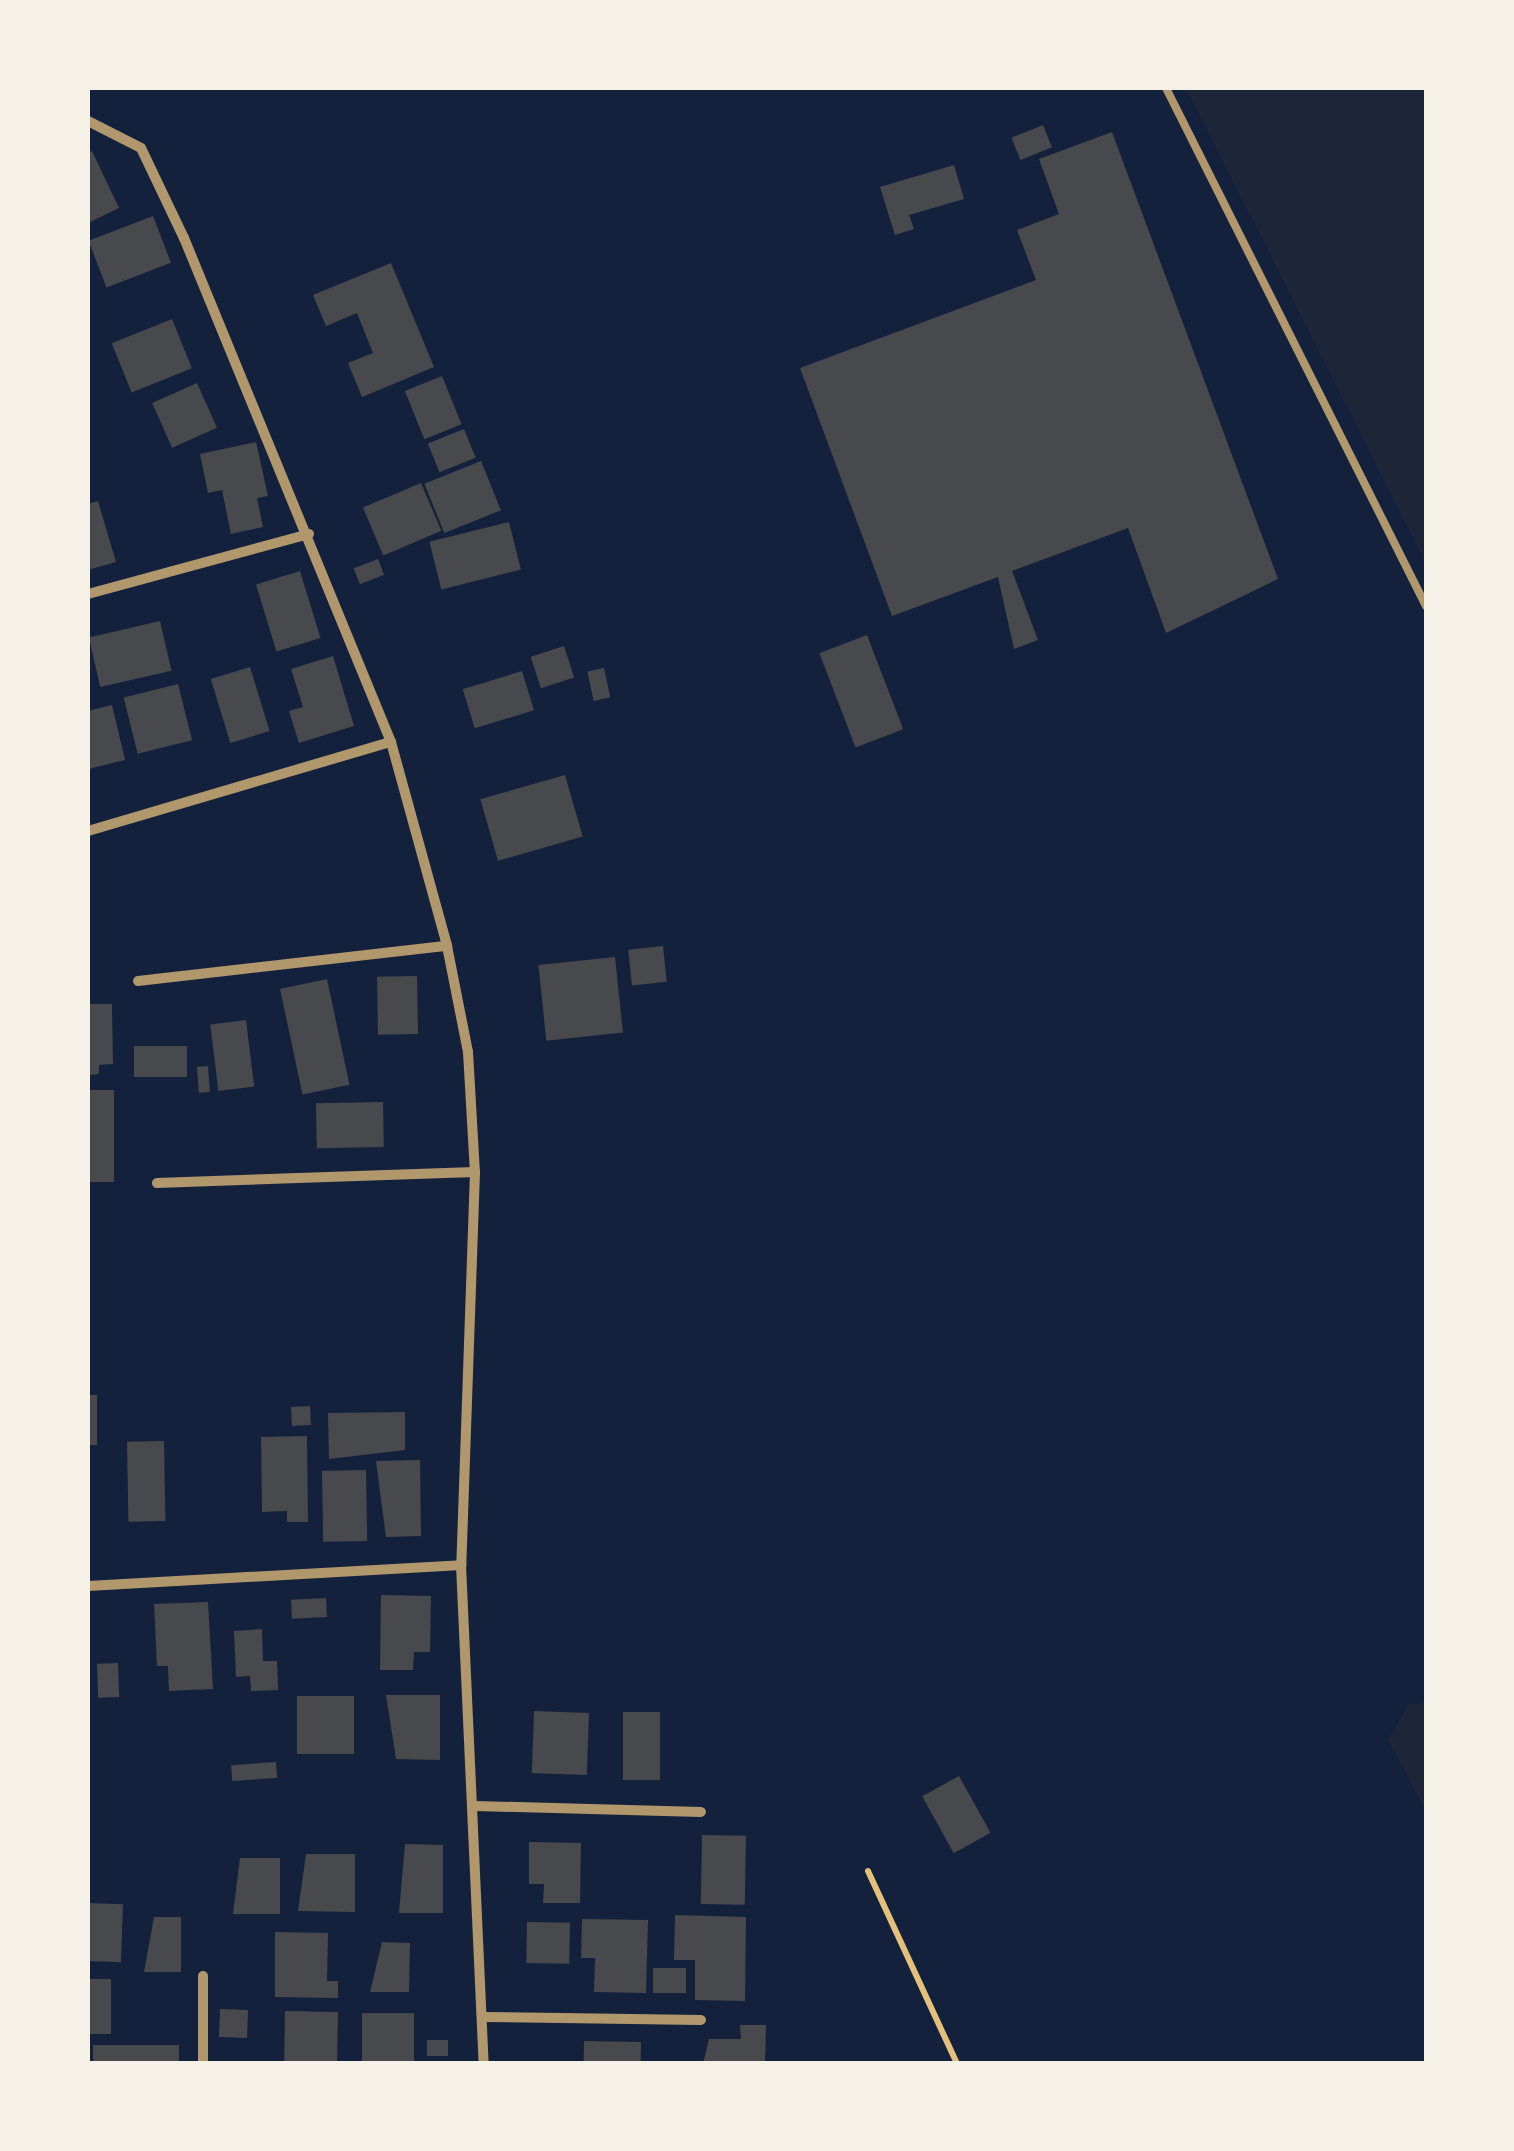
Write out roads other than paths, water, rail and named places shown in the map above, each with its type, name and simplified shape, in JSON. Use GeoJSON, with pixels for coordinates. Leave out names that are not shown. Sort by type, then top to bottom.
{"type":"FeatureCollection","features":[{"type":"Feature","properties":{"kind":"street"},"geometry":{"type":"LineString","coordinates":[[88,121],[141,148],[309,534],[391,742],[447,946],[468,1052],[475,1172],[461,1564],[484,2064]]}},
{"type":"Feature","properties":{"kind":"street"},"geometry":{"type":"LineString","coordinates":[[88,594],[309,534]]}},
{"type":"Feature","properties":{"kind":"street"},"geometry":{"type":"LineString","coordinates":[[88,831],[391,742]]}},
{"type":"Feature","properties":{"kind":"street"},"geometry":{"type":"LineString","coordinates":[[138,981],[447,946]]}},
{"type":"Feature","properties":{"kind":"street"},"geometry":{"type":"LineString","coordinates":[[157,1182],[475,1172]]}},
{"type":"Feature","properties":{"kind":"street"},"geometry":{"type":"LineString","coordinates":[[88,1586],[461,1564]]}},
{"type":"Feature","properties":{"kind":"street"},"geometry":{"type":"LineString","coordinates":[[475,1806],[701,1812]]}},
{"type":"Feature","properties":{"kind":"street"},"geometry":{"type":"LineString","coordinates":[[203,1976],[203,2064]]}},
{"type":"Feature","properties":{"kind":"street"},"geometry":{"type":"LineString","coordinates":[[484,2017],[701,2020]]}},
{"type":"Feature","properties":{"kind":"lane"},"geometry":{"type":"LineString","coordinates":[[1166,88],[1426,606]]}}]}
